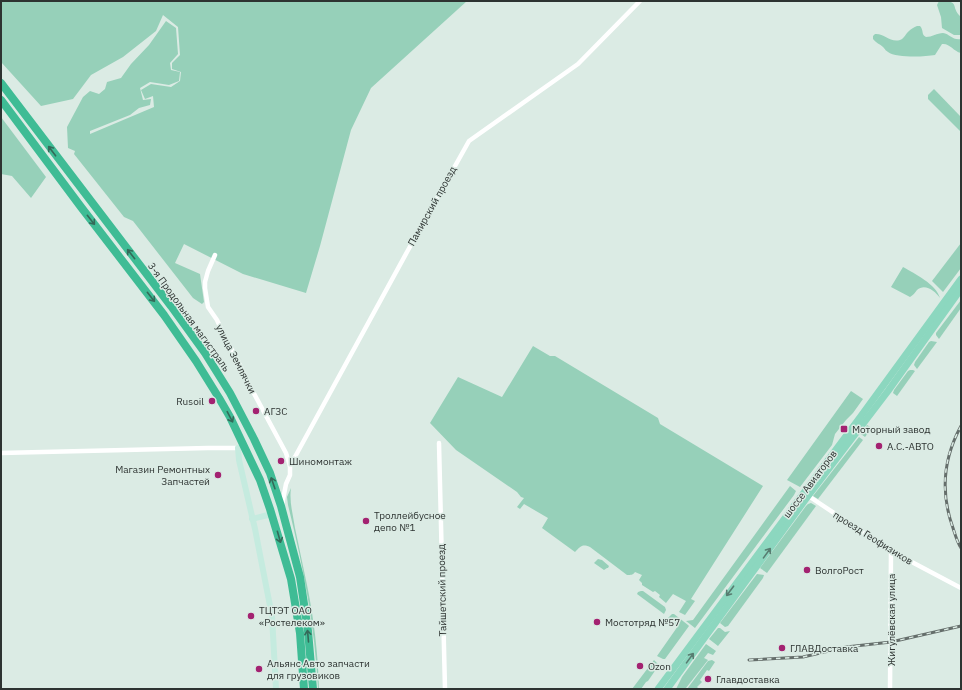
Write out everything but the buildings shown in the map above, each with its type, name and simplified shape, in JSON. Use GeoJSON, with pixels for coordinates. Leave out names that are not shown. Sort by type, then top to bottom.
{"type":"FeatureCollection","features":[{"type":"Feature","properties":{"kind":"highway","name":"3-я Продольная магистраль"},"geometry":{"type":"LineString","coordinates":[[1,83],[171,306],[205,353],[230,393],[254,439],[270,473],[281,506],[300,578],[308,631],[313,689]]}},
{"type":"Feature","properties":{"kind":"highway","name":"3-я Продольная магистраль"},"geometry":{"type":"LineString","coordinates":[[1,100],[164,315],[196,361],[219,398],[237,432],[260,480],[272,514],[291,579],[300,633],[304,689]]}},
{"type":"Feature","properties":{"kind":"highway"},"geometry":{"type":"LineString","coordinates":[[237,432],[238,448]]}},
{"type":"Feature","properties":{"kind":"main road","name":"шоссе Авиаторов"},"geometry":{"type":"LineString","coordinates":[[667,689],[861,416],[961,279]]}},
{"type":"Feature","properties":{"kind":"main road","name":"шоссе Авиаторов"},"geometry":{"type":"LineString","coordinates":[[658,689],[806,494],[888,391],[961,289]]}},
{"type":"Feature","properties":{"kind":"street","name":"Памирский проезд"},"geometry":{"type":"LineString","coordinates":[[290,466],[406,252],[469,141],[578,64],[640,1]]}},
{"type":"Feature","properties":{"kind":"street","name":"улица Землячки"},"geometry":{"type":"LineString","coordinates":[[215,255],[208,271],[205,288],[208,307],[217,320],[286,453],[290,466]]}},
{"type":"Feature","properties":{"kind":"street","name":"Тайшетский проезд"},"geometry":{"type":"LineString","coordinates":[[439,443],[445,689]]}},
{"type":"Feature","properties":{"kind":"street"},"geometry":{"type":"LineString","coordinates":[[1,453],[238,448],[239,460],[272,616],[276,689]]}},
{"type":"Feature","properties":{"kind":"street"},"geometry":{"type":"LineString","coordinates":[[281,506],[286,484],[290,475],[290,466]]}},
{"type":"Feature","properties":{"kind":"street","name":"проезд Геофизиков"},"geometry":{"type":"LineString","coordinates":[[806,494],[891,551],[961,588]]}},
{"type":"Feature","properties":{"kind":"street"},"geometry":{"type":"LineString","coordinates":[[252,519],[272,514]]}},
{"type":"Feature","properties":{"kind":"street","name":"Жигулёвская улица"},"geometry":{"type":"LineString","coordinates":[[890,689],[891,551]]}},
{"type":"Feature","properties":{"kind":"green space"},"geometry":{"type":"Polygon","coordinates":[[[1,1],[467,1],[371,88],[351,130],[306,293],[243,274],[184,244],[175,263],[200,274],[204,302],[202,304],[193,298],[133,221],[124,217],[74,154],[75,151],[68,148],[67,127],[83,97],[90,91],[99,94],[105,89],[107,82],[121,78],[131,64],[149,45],[166,21],[176,28],[178,54],[170,63],[171,70],[180,72],[179,81],[169,85],[150,82],[140,88],[143,100],[151,99],[150,105],[139,108],[130,115],[90,131],[90,134],[154,107],[153,96],[145,99],[141,90],[151,84],[171,87],[180,81],[181,72],[172,69],[172,63],[180,55],[178,27],[163,15],[156,31],[123,57],[91,75],[73,99],[41,106],[1,62],[1,1]]]}},
{"type":"Feature","properties":{"kind":"green space"},"geometry":{"type":"Polygon","coordinates":[[[939,1],[953,3],[961,17],[961,35],[954,35],[942,28],[941,17],[937,5],[939,1]]]}},
{"type":"Feature","properties":{"kind":"green space"},"geometry":{"type":"Polygon","coordinates":[[[917,26],[920,26],[926,37],[943,33],[956,39],[961,39],[961,53],[945,44],[942,44],[935,55],[917,57],[903,56],[888,52],[873,39],[875,34],[878,34],[896,41],[900,40],[917,26]]]}},
{"type":"Feature","properties":{"kind":"green space"},"geometry":{"type":"Polygon","coordinates":[[[934,89],[961,117],[961,132],[928,99],[928,95],[934,89]]]}},
{"type":"Feature","properties":{"kind":"green space"},"geometry":{"type":"Polygon","coordinates":[[[1,117],[46,177],[31,198],[12,176],[1,174],[1,117]]]}},
{"type":"Feature","properties":{"kind":"green space"},"geometry":{"type":"Polygon","coordinates":[[[961,243],[961,268],[943,292],[932,281],[961,243]]]}},
{"type":"Feature","properties":{"kind":"green space"},"geometry":{"type":"Polygon","coordinates":[[[903,267],[930,284],[938,293],[940,298],[930,289],[923,287],[917,290],[910,297],[891,287],[903,267]]]}},
{"type":"Feature","properties":{"kind":"green space"},"geometry":{"type":"Polygon","coordinates":[[[961,300],[961,308],[939,339],[936,333],[961,300]]]}},
{"type":"Feature","properties":{"kind":"green space"},"geometry":{"type":"Polygon","coordinates":[[[931,341],[937,342],[917,369],[914,365],[915,362],[931,341]]]}},
{"type":"Feature","properties":{"kind":"green space"},"geometry":{"type":"Polygon","coordinates":[[[533,346],[550,356],[555,356],[658,418],[660,424],[763,486],[691,599],[695,601],[685,615],[679,612],[686,601],[673,594],[666,603],[655,591],[653,592],[642,585],[639,580],[642,575],[635,572],[632,575],[627,575],[590,547],[582,546],[575,552],[542,528],[548,518],[524,504],[520,509],[517,507],[524,498],[456,450],[430,423],[458,377],[502,397],[533,346]]]}},
{"type":"Feature","properties":{"kind":"green space"},"geometry":{"type":"Polygon","coordinates":[[[910,370],[915,371],[897,396],[893,393],[894,390],[910,370]]]}},
{"type":"Feature","properties":{"kind":"green space"},"geometry":{"type":"Polygon","coordinates":[[[851,391],[863,399],[835,434],[832,445],[800,487],[787,480],[851,391]]]}},
{"type":"Feature","properties":{"kind":"green space"},"geometry":{"type":"Polygon","coordinates":[[[867,425],[872,428],[865,437],[861,434],[867,425]]]}},
{"type":"Feature","properties":{"kind":"green space"},"geometry":{"type":"Polygon","coordinates":[[[859,437],[863,440],[818,499],[813,496],[859,437]]]}},
{"type":"Feature","properties":{"kind":"green space"},"geometry":{"type":"Polygon","coordinates":[[[790,486],[796,491],[794,495],[695,628],[686,621],[693,620],[790,486]]]}},
{"type":"Feature","properties":{"kind":"green space"},"geometry":{"type":"Polygon","coordinates":[[[291,488],[290,498],[292,513],[314,624],[319,689],[308,596],[288,505],[287,497],[291,488]]]}},
{"type":"Feature","properties":{"kind":"green space"},"geometry":{"type":"Polygon","coordinates":[[[811,503],[816,506],[767,573],[760,568],[806,506],[811,503]]]}},
{"type":"Feature","properties":{"kind":"green space"},"geometry":{"type":"Polygon","coordinates":[[[598,559],[602,560],[609,566],[608,568],[604,570],[594,563],[598,559]]]}},
{"type":"Feature","properties":{"kind":"green space"},"geometry":{"type":"Polygon","coordinates":[[[757,574],[764,575],[763,578],[728,626],[725,627],[720,623],[757,574]]]}},
{"type":"Feature","properties":{"kind":"green space"},"geometry":{"type":"Polygon","coordinates":[[[641,591],[665,607],[666,610],[664,614],[637,594],[641,591]]]}},
{"type":"Feature","properties":{"kind":"green space"},"geometry":{"type":"Polygon","coordinates":[[[672,614],[689,626],[665,659],[663,659],[657,656],[678,626],[668,618],[672,614]]]}},
{"type":"Feature","properties":{"kind":"green space"},"geometry":{"type":"Polygon","coordinates":[[[718,628],[725,632],[730,631],[718,646],[709,639],[718,628]]]}},
{"type":"Feature","properties":{"kind":"green space"},"geometry":{"type":"Polygon","coordinates":[[[706,644],[716,651],[713,655],[708,653],[704,658],[708,660],[686,688],[676,689],[682,677],[706,644]]]}},
{"type":"Feature","properties":{"kind":"green space"},"geometry":{"type":"Polygon","coordinates":[[[654,660],[659,665],[648,681],[641,689],[632,689],[654,660]]]}},
{"type":"Feature","properties":{"kind":"green space"},"geometry":{"type":"Polygon","coordinates":[[[712,660],[715,662],[709,671],[707,670],[700,680],[702,682],[697,687],[707,689],[687,689],[708,661],[712,660]]]}},
{"type":"Feature","properties":{"kind":"railway"},"geometry":{"type":"LineString","coordinates":[[961,426],[950,451],[945,476],[946,502],[956,538],[961,548]]}},
{"type":"Feature","properties":{"kind":"railway"},"geometry":{"type":"LineString","coordinates":[[749,660],[803,657],[846,647],[891,642],[961,626]]}},
{"type":"Feature","properties":{"kind":"place","name":"Rusoil"},"geometry":{"type":"Point","coordinates":[212,401]}},
{"type":"Feature","properties":{"kind":"place","name":"АГЗС"},"geometry":{"type":"Point","coordinates":[256,411]}},
{"type":"Feature","properties":{"kind":"place","name":"Моторный завод"},"geometry":{"type":"Point","coordinates":[844,429]}},
{"type":"Feature","properties":{"kind":"place","name":"А.С.-АВТО"},"geometry":{"type":"Point","coordinates":[879,446]}},
{"type":"Feature","properties":{"kind":"place","name":"Шиномонтаж"},"geometry":{"type":"Point","coordinates":[281,461]}},
{"type":"Feature","properties":{"kind":"place","name":"Магазин Ремонтных Запчастей"},"geometry":{"type":"Point","coordinates":[218,475]}},
{"type":"Feature","properties":{"kind":"place","name":"Троллейбусное депо №1"},"geometry":{"type":"Point","coordinates":[366,521]}},
{"type":"Feature","properties":{"kind":"place","name":"ВолгоРост"},"geometry":{"type":"Point","coordinates":[807,570]}},
{"type":"Feature","properties":{"kind":"place","name":"ТЦТЭТ ОАО «Ростелеком»"},"geometry":{"type":"Point","coordinates":[251,616]}},
{"type":"Feature","properties":{"kind":"place","name":"Мостотряд №57"},"geometry":{"type":"Point","coordinates":[597,622]}},
{"type":"Feature","properties":{"kind":"place","name":"ГЛАВДоставка"},"geometry":{"type":"Point","coordinates":[782,648]}},
{"type":"Feature","properties":{"kind":"place","name":"Ozon"},"geometry":{"type":"Point","coordinates":[640,666]}},
{"type":"Feature","properties":{"kind":"place","name":"Альянс Авто запчасти для грузовиков"},"geometry":{"type":"Point","coordinates":[259,669]}},
{"type":"Feature","properties":{"kind":"place","name":"Главдоставка"},"geometry":{"type":"Point","coordinates":[708,679]}}]}
